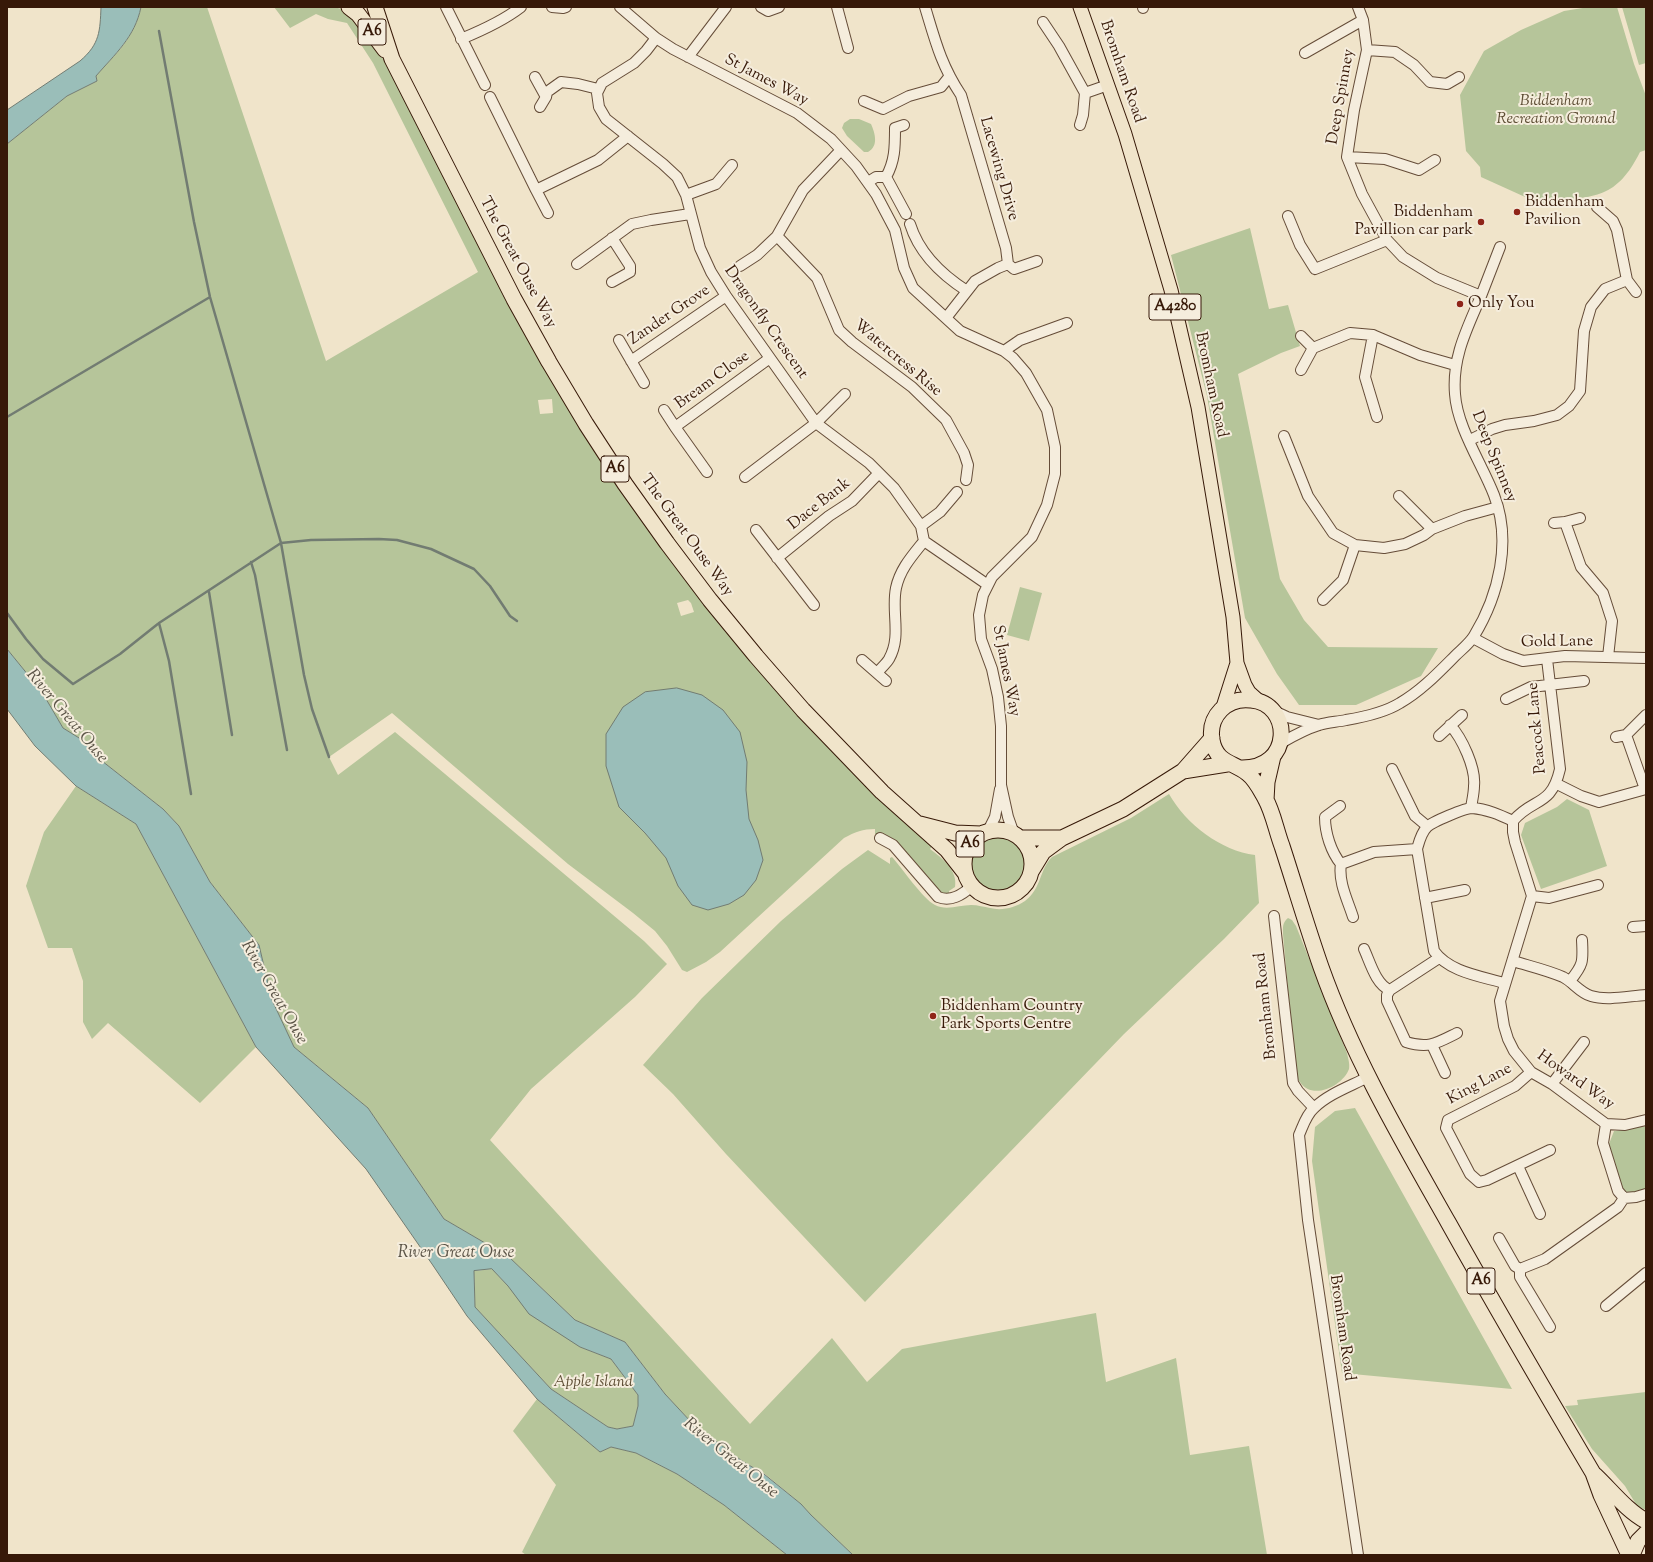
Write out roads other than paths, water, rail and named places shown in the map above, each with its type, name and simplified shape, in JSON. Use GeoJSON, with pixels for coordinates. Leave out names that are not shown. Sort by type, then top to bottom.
{"type":"FeatureCollection","features":[{"type":"Feature","properties":{"kind":"highway","name":"The Great Ouse Way"},"geometry":{"type":"LineString","coordinates":[[349,7],[366,23],[392,59]]}},
{"type":"Feature","properties":{"kind":"highway","name":"The Great Ouse Way"},"geometry":{"type":"LineString","coordinates":[[375,7],[392,59],[514,299],[586,424],[625,484],[706,594],[756,656],[803,710],[849,759],[892,801],[947,850],[968,879]]}},
{"type":"Feature","properties":{"kind":"highway"},"geometry":{"type":"LineString","coordinates":[[1232,701],[1258,701],[1271,710],[1280,723],[1280,743],[1273,756],[1263,765],[1249,768],[1234,766],[1219,756],[1214,747],[1212,738],[1217,713],[1223,707],[1232,701]]}},
{"type":"Feature","properties":{"kind":"highway","name":"A6"},"geometry":{"type":"LineString","coordinates":[[1062,838],[1017,836],[1001,830],[984,833],[975,839],[966,851],[964,858],[968,879],[984,895],[992,898],[1007,897],[1014,894],[1026,884],[1032,870],[1043,852],[1062,838],[1123,809],[1183,771],[1212,738]]}},
{"type":"Feature","properties":{"kind":"highway","name":"A6"},"geometry":{"type":"LineString","coordinates":[[1266,800],[1267,782],[1273,756]]}},
{"type":"Feature","properties":{"kind":"highway","name":"A6"},"geometry":{"type":"LineString","coordinates":[[1183,771],[1234,766],[1253,778],[1266,800],[1323,970],[1345,1027],[1368,1077],[1413,1162],[1592,1473],[1629,1555]]}},
{"type":"Feature","properties":{"kind":"highway","name":"The Great Ouse Way"},"geometry":{"type":"LineString","coordinates":[[917,823],[955,833],[984,833]]}},
{"type":"Feature","properties":{"kind":"highway"},"geometry":{"type":"LineString","coordinates":[[1017,836],[1029,849],[1032,870]]}},
{"type":"Feature","properties":{"kind":"highway","name":"A6"},"geometry":{"type":"LineString","coordinates":[[1592,1473],[1613,1491],[1629,1510],[1646,1521]]}},
{"type":"Feature","properties":{"kind":"highway"},"geometry":{"type":"LineString","coordinates":[[1632,1555],[1638,1541],[1646,1533]]}},
{"type":"Feature","properties":{"kind":"main road","name":"Bromham Road"},"geometry":{"type":"LineString","coordinates":[[1080,7],[1125,134],[1171,290],[1198,407],[1218,519],[1233,617],[1237,663],[1245,685],[1249,692],[1258,701]]}},
{"type":"Feature","properties":{"kind":"main road","name":"Bromham Road"},"geometry":{"type":"LineString","coordinates":[[1223,707],[1237,663]]}},
{"type":"Feature","properties":{"kind":"street"},"geometry":{"type":"LineString","coordinates":[[446,7],[485,85]]}},
{"type":"Feature","properties":{"kind":"street"},"geometry":{"type":"LineString","coordinates":[[461,38],[502,21],[521,7]]}},
{"type":"Feature","properties":{"kind":"street"},"geometry":{"type":"LineString","coordinates":[[552,7],[566,7]]}},
{"type":"Feature","properties":{"kind":"street","name":"St James Way"},"geometry":{"type":"LineString","coordinates":[[620,7],[656,38],[688,57],[797,113],[831,139],[868,182],[876,194],[895,230],[904,268],[913,288],[960,331],[1004,351],[1026,373],[1047,410],[1055,447],[1055,474],[1047,505],[1032,537],[992,577],[983,595],[979,615],[981,639],[992,669],[998,698],[1001,785]]}},
{"type":"Feature","properties":{"kind":"street"},"geometry":{"type":"LineString","coordinates":[[688,57],[726,7]]}},
{"type":"Feature","properties":{"kind":"street"},"geometry":{"type":"LineString","coordinates":[[761,7],[768,11],[779,7]]}},
{"type":"Feature","properties":{"kind":"street"},"geometry":{"type":"LineString","coordinates":[[837,7],[848,48]]}},
{"type":"Feature","properties":{"kind":"street","name":"Lacewing Drive"},"geometry":{"type":"LineString","coordinates":[[925,7],[942,63],[949,78],[961,95],[1006,248],[1008,264]]}},
{"type":"Feature","properties":{"kind":"street","name":"Deep Spinney"},"geometry":{"type":"LineString","coordinates":[[1358,7],[1363,20],[1367,50],[1354,110],[1347,157],[1362,194],[1387,240],[1404,257],[1437,278],[1481,296]]}},
{"type":"Feature","properties":{"kind":"street"},"geometry":{"type":"LineString","coordinates":[[1305,53],[1363,20]]}},
{"type":"Feature","properties":{"kind":"street"},"geometry":{"type":"LineString","coordinates":[[1043,22],[1059,46],[1085,93],[1083,115],[1080,125]]}},
{"type":"Feature","properties":{"kind":"street"},"geometry":{"type":"LineString","coordinates":[[540,107],[546,97],[547,92],[561,82],[598,89],[602,82],[634,63],[656,38]]}},
{"type":"Feature","properties":{"kind":"street"},"geometry":{"type":"LineString","coordinates":[[1367,50],[1395,52],[1414,65],[1430,82],[1447,84],[1459,77]]}},
{"type":"Feature","properties":{"kind":"street"},"geometry":{"type":"LineString","coordinates":[[535,76],[546,97]]}},
{"type":"Feature","properties":{"kind":"street"},"geometry":{"type":"LineString","coordinates":[[864,101],[883,108],[909,96],[941,87],[949,78]]}},
{"type":"Feature","properties":{"kind":"street"},"geometry":{"type":"LineString","coordinates":[[1085,93],[1108,85]]}},
{"type":"Feature","properties":{"kind":"street","name":"Dragonfly Crescent"},"geometry":{"type":"LineString","coordinates":[[598,89],[598,107],[606,119],[663,164],[677,178],[686,195],[700,248],[711,272],[726,296],[816,423],[869,463],[894,488],[921,526],[924,541]]}},
{"type":"Feature","properties":{"kind":"street"},"geometry":{"type":"LineString","coordinates":[[490,96],[548,212]]}},
{"type":"Feature","properties":{"kind":"street"},"geometry":{"type":"LineString","coordinates":[[886,177],[892,167],[895,155],[895,128],[904,125]]}},
{"type":"Feature","properties":{"kind":"street"},"geometry":{"type":"LineString","coordinates":[[536,190],[598,160],[628,136]]}},
{"type":"Feature","properties":{"kind":"street"},"geometry":{"type":"LineString","coordinates":[[740,266],[757,255],[777,236],[803,190],[841,150]]}},
{"type":"Feature","properties":{"kind":"street"},"geometry":{"type":"LineString","coordinates":[[1347,157],[1385,159],[1419,170],[1434,160]]}},
{"type":"Feature","properties":{"kind":"street"},"geometry":{"type":"LineString","coordinates":[[686,195],[716,184],[732,165]]}},
{"type":"Feature","properties":{"kind":"street"},"geometry":{"type":"LineString","coordinates":[[886,177],[908,219],[913,235],[919,245],[940,272],[967,291]]}},
{"type":"Feature","properties":{"kind":"street"},"geometry":{"type":"LineString","coordinates":[[868,182],[876,178],[886,177]]}},
{"type":"Feature","properties":{"kind":"street"},"geometry":{"type":"LineString","coordinates":[[1597,207],[1613,221],[1617,230],[1627,280],[1636,292]]}},
{"type":"Feature","properties":{"kind":"street"},"geometry":{"type":"LineString","coordinates":[[577,264],[632,224],[690,214]]}},
{"type":"Feature","properties":{"kind":"street"},"geometry":{"type":"LineString","coordinates":[[1288,216],[1300,245],[1315,269],[1387,240]]}},
{"type":"Feature","properties":{"kind":"street","name":"Watercress Rise"},"geometry":{"type":"LineString","coordinates":[[777,236],[817,278],[839,330],[852,342],[912,387],[946,420],[964,453],[968,465],[966,480]]}},
{"type":"Feature","properties":{"kind":"street"},"geometry":{"type":"LineString","coordinates":[[612,238],[630,266],[630,272],[612,282]]}},
{"type":"Feature","properties":{"kind":"street","name":"Deep Spinney"},"geometry":{"type":"LineString","coordinates":[[1280,743],[1319,725],[1371,716],[1400,703],[1422,687],[1473,638],[1487,611],[1500,568],[1504,544],[1498,507],[1494,495],[1459,417],[1455,395],[1455,365],[1464,334],[1500,247]]}},
{"type":"Feature","properties":{"kind":"street"},"geometry":{"type":"LineString","coordinates":[[946,318],[975,281],[1008,264],[1014,269],[1037,261]]}},
{"type":"Feature","properties":{"kind":"street"},"geometry":{"type":"LineString","coordinates":[[1470,440],[1505,424],[1557,415],[1569,406],[1580,391],[1584,331],[1591,307],[1605,289],[1627,280]]}},
{"type":"Feature","properties":{"kind":"street","name":"Zander Grove"},"geometry":{"type":"LineString","coordinates":[[631,361],[726,296]]}},
{"type":"Feature","properties":{"kind":"street"},"geometry":{"type":"LineString","coordinates":[[1004,351],[1020,340],[1067,323]]}},
{"type":"Feature","properties":{"kind":"street"},"geometry":{"type":"LineString","coordinates":[[1301,370],[1313,348],[1350,333],[1373,335],[1420,355],[1455,365]]}},
{"type":"Feature","properties":{"kind":"street"},"geometry":{"type":"LineString","coordinates":[[1373,335],[1365,377],[1377,417]]}},
{"type":"Feature","properties":{"kind":"street"},"geometry":{"type":"LineString","coordinates":[[1301,336],[1313,348]]}},
{"type":"Feature","properties":{"kind":"street"},"geometry":{"type":"LineString","coordinates":[[619,340],[644,383]]}},
{"type":"Feature","properties":{"kind":"street","name":"Bream Close"},"geometry":{"type":"LineString","coordinates":[[675,427],[770,358]]}},
{"type":"Feature","properties":{"kind":"street"},"geometry":{"type":"LineString","coordinates":[[745,477],[816,423],[845,394]]}},
{"type":"Feature","properties":{"kind":"street","name":"Bream Close"},"geometry":{"type":"LineString","coordinates":[[664,410],[708,472]]}},
{"type":"Feature","properties":{"kind":"street"},"geometry":{"type":"LineString","coordinates":[[1284,436],[1308,496],[1333,533],[1356,545],[1384,548],[1405,544],[1424,535],[1432,529],[1465,516],[1498,507]]}},
{"type":"Feature","properties":{"kind":"street","name":"Dace Bank"},"geometry":{"type":"LineString","coordinates":[[777,558],[829,516],[852,501],[879,473]]}},
{"type":"Feature","properties":{"kind":"street"},"geometry":{"type":"LineString","coordinates":[[921,526],[940,512],[957,492]]}},
{"type":"Feature","properties":{"kind":"street"},"geometry":{"type":"LineString","coordinates":[[1399,496],[1432,529]]}},
{"type":"Feature","properties":{"kind":"street"},"geometry":{"type":"LineString","coordinates":[[1554,523],[1580,518]]}},
{"type":"Feature","properties":{"kind":"street"},"geometry":{"type":"LineString","coordinates":[[1565,522],[1581,567],[1603,593],[1610,614],[1612,621],[1608,657]]}},
{"type":"Feature","properties":{"kind":"street"},"geometry":{"type":"LineString","coordinates":[[756,530],[814,605]]}},
{"type":"Feature","properties":{"kind":"street"},"geometry":{"type":"LineString","coordinates":[[877,673],[889,659],[896,640],[894,601],[900,574],[905,563],[924,541],[988,585]]}},
{"type":"Feature","properties":{"kind":"street"},"geometry":{"type":"LineString","coordinates":[[1323,600],[1343,580],[1356,545]]}},
{"type":"Feature","properties":{"kind":"street","name":"Gold Lane"},"geometry":{"type":"LineString","coordinates":[[1473,638],[1513,659],[1523,661],[1565,656],[1646,658]]}},
{"type":"Feature","properties":{"kind":"street","name":"Peacock Lane"},"geometry":{"type":"LineString","coordinates":[[1514,821],[1521,814],[1552,792],[1557,784],[1560,770],[1547,659]]}},
{"type":"Feature","properties":{"kind":"street"},"geometry":{"type":"LineString","coordinates":[[862,660],[886,681]]}},
{"type":"Feature","properties":{"kind":"street"},"geometry":{"type":"LineString","coordinates":[[1506,699],[1531,687],[1584,681]]}},
{"type":"Feature","properties":{"kind":"street","name":"Deep Spinney"},"geometry":{"type":"LineString","coordinates":[[1271,710],[1287,717],[1319,725]]}},
{"type":"Feature","properties":{"kind":"street"},"geometry":{"type":"LineString","coordinates":[[1439,736],[1462,715]]}},
{"type":"Feature","properties":{"kind":"street"},"geometry":{"type":"LineString","coordinates":[[1616,737],[1626,734],[1646,715]]}},
{"type":"Feature","properties":{"kind":"street"},"geometry":{"type":"LineString","coordinates":[[1450,725],[1465,746],[1471,768],[1475,785],[1471,808]]}},
{"type":"Feature","properties":{"kind":"street"},"geometry":{"type":"LineString","coordinates":[[1557,784],[1581,796],[1599,802],[1646,789],[1626,734]]}},
{"type":"Feature","properties":{"kind":"street"},"geometry":{"type":"LineString","coordinates":[[1392,770],[1415,816],[1427,826]]}},
{"type":"Feature","properties":{"kind":"street"},"geometry":{"type":"LineString","coordinates":[[984,833],[995,817],[1001,785]]}},
{"type":"Feature","properties":{"kind":"street"},"geometry":{"type":"LineString","coordinates":[[1001,785],[1008,817],[1017,836]]}},
{"type":"Feature","properties":{"kind":"street"},"geometry":{"type":"LineString","coordinates":[[1340,806],[1325,817],[1325,827],[1334,857],[1340,864],[1340,872],[1344,889],[1353,917]]}},
{"type":"Feature","properties":{"kind":"street"},"geometry":{"type":"LineString","coordinates":[[1471,808],[1496,813],[1514,821],[1513,832],[1515,842],[1532,896],[1513,961],[1504,983],[1451,967],[1439,958],[1434,951],[1417,849],[1420,838],[1427,826],[1451,814],[1471,808]]}},
{"type":"Feature","properties":{"kind":"street"},"geometry":{"type":"LineString","coordinates":[[880,838],[893,845],[938,897],[944,899],[954,898],[968,879]]}},
{"type":"Feature","properties":{"kind":"street"},"geometry":{"type":"LineString","coordinates":[[1340,864],[1374,852],[1417,849]]}},
{"type":"Feature","properties":{"kind":"street"},"geometry":{"type":"LineString","coordinates":[[1532,896],[1549,898],[1598,885]]}},
{"type":"Feature","properties":{"kind":"street"},"geometry":{"type":"LineString","coordinates":[[1425,898],[1466,890]]}},
{"type":"Feature","properties":{"kind":"street","name":"Bromham Road"},"geometry":{"type":"LineString","coordinates":[[1274,916],[1293,1083],[1298,1091],[1314,1108]]}},
{"type":"Feature","properties":{"kind":"street"},"geometry":{"type":"LineString","coordinates":[[1633,927],[1646,926]]}},
{"type":"Feature","properties":{"kind":"street"},"geometry":{"type":"LineString","coordinates":[[1570,981],[1580,969],[1583,961],[1582,940]]}},
{"type":"Feature","properties":{"kind":"street"},"geometry":{"type":"LineString","coordinates":[[1364,949],[1375,974],[1384,988],[1390,990]]}},
{"type":"Feature","properties":{"kind":"street"},"geometry":{"type":"LineString","coordinates":[[1439,958],[1390,990],[1387,995],[1387,1001],[1406,1042],[1419,1046],[1432,1045],[1457,1033]]}},
{"type":"Feature","properties":{"kind":"street"},"geometry":{"type":"LineString","coordinates":[[1513,961],[1562,976],[1590,996],[1602,998],[1646,995]]}},
{"type":"Feature","properties":{"kind":"street","name":"Howard Way"},"geometry":{"type":"LineString","coordinates":[[1504,983],[1500,1001],[1504,1026],[1514,1050],[1531,1072],[1552,1084],[1606,1124],[1625,1125],[1646,1120]]}},
{"type":"Feature","properties":{"kind":"street"},"geometry":{"type":"LineString","coordinates":[[1552,1084],[1584,1042]]}},
{"type":"Feature","properties":{"kind":"street"},"geometry":{"type":"LineString","coordinates":[[1432,1045],[1445,1073]]}},
{"type":"Feature","properties":{"kind":"street","name":"King Lane"},"geometry":{"type":"LineString","coordinates":[[1531,1072],[1515,1086],[1448,1120],[1446,1128],[1470,1174],[1479,1182],[1487,1180],[1550,1150]]}},
{"type":"Feature","properties":{"kind":"street","name":"Bromham Road"},"geometry":{"type":"LineString","coordinates":[[1358,1555],[1300,1151],[1299,1135],[1303,1124],[1314,1108],[1328,1098],[1368,1077]]}},
{"type":"Feature","properties":{"kind":"street"},"geometry":{"type":"LineString","coordinates":[[1606,1124],[1603,1143],[1618,1191],[1624,1198]]}},
{"type":"Feature","properties":{"kind":"street"},"geometry":{"type":"LineString","coordinates":[[1518,1166],[1540,1214]]}},
{"type":"Feature","properties":{"kind":"street"},"geometry":{"type":"LineString","coordinates":[[1624,1198],[1646,1194]]}},
{"type":"Feature","properties":{"kind":"street"},"geometry":{"type":"LineString","coordinates":[[1520,1269],[1545,1259],[1618,1207],[1624,1198]]}},
{"type":"Feature","properties":{"kind":"street"},"geometry":{"type":"LineString","coordinates":[[1499,1238],[1515,1266],[1520,1269]]}},
{"type":"Feature","properties":{"kind":"street"},"geometry":{"type":"LineString","coordinates":[[1520,1269],[1520,1276],[1550,1327]]}},
{"type":"Feature","properties":{"kind":"street"},"geometry":{"type":"LineString","coordinates":[[1606,1306],[1646,1273]]}},
{"type":"Feature","properties":{"kind":"water"},"geometry":{"type":"Polygon","coordinates":[[[101,7],[141,7],[138,18],[129,36],[96,76],[97,81],[67,96],[7,144],[7,110],[87,55],[98,37],[101,7]]]}},
{"type":"Feature","properties":{"kind":"water","name":"River Great Ouse"},"geometry":{"type":"Polygon","coordinates":[[[7,649],[42,692],[63,728],[84,741],[102,761],[163,809],[179,826],[210,882],[259,945],[272,1000],[294,1047],[368,1108],[444,1219],[509,1257],[575,1320],[625,1342],[665,1394],[692,1423],[742,1461],[764,1474],[801,1504],[853,1555],[787,1555],[724,1505],[677,1474],[636,1453],[611,1447],[600,1452],[537,1399],[467,1316],[366,1169],[256,1047],[136,824],[76,786],[35,746],[7,709],[7,649]],[[492,1269],[474,1271],[475,1307],[551,1389],[608,1427],[617,1429],[633,1426],[638,1406],[638,1395],[611,1359],[580,1347],[529,1314],[508,1286],[492,1269]]]}},
{"type":"Feature","properties":{"kind":"water"},"geometry":{"type":"Polygon","coordinates":[[[677,688],[702,695],[723,710],[740,732],[747,762],[746,790],[749,819],[758,840],[763,860],[756,880],[744,895],[729,904],[708,910],[692,905],[678,886],[666,858],[645,833],[619,807],[606,766],[606,734],[623,707],[645,692],[677,688]]]}},
{"type":"Feature","properties":{"kind":"waterway"},"geometry":{"type":"LineString","coordinates":[[159,31],[194,222],[210,297],[281,543],[304,675],[312,709],[329,757]]}},
{"type":"Feature","properties":{"kind":"waterway"},"geometry":{"type":"LineString","coordinates":[[7,417],[210,297]]}},
{"type":"Feature","properties":{"kind":"waterway"},"geometry":{"type":"LineString","coordinates":[[7,613],[43,659],[73,684],[120,654],[159,623],[281,543],[311,540],[379,539],[397,540],[431,549],[474,569],[490,586],[510,616],[517,621]]}},
{"type":"Feature","properties":{"kind":"waterway"},"geometry":{"type":"LineString","coordinates":[[251,562],[255,575],[287,750]]}},
{"type":"Feature","properties":{"kind":"waterway"},"geometry":{"type":"LineString","coordinates":[[209,592],[232,735]]}},
{"type":"Feature","properties":{"kind":"waterway"},"geometry":{"type":"LineString","coordinates":[[159,623],[169,661],[191,794]]}},
{"type":"Feature","properties":{"kind":"place","name":"Biddenham Pavilion"},"geometry":{"type":"Point","coordinates":[1517,212]}},
{"type":"Feature","properties":{"kind":"place","name":"Biddenham Pavillion car park"},"geometry":{"type":"Point","coordinates":[1481,222]}},
{"type":"Feature","properties":{"kind":"place","name":"Only You"},"geometry":{"type":"Point","coordinates":[1460,304]}},
{"type":"Feature","properties":{"kind":"place","name":"Biddenham Country Park Sports Centre"},"geometry":{"type":"Point","coordinates":[933,1016]}},
{"type":"Feature","properties":{"kind":"park label","name":"Biddenham Recreation Ground"},"geometry":{"type":"Point","coordinates":[1556,111]}},
{"type":"Feature","properties":{"kind":"park label","name":"Apple Island"},"geometry":{"type":"Point","coordinates":[593,1383]}}]}
